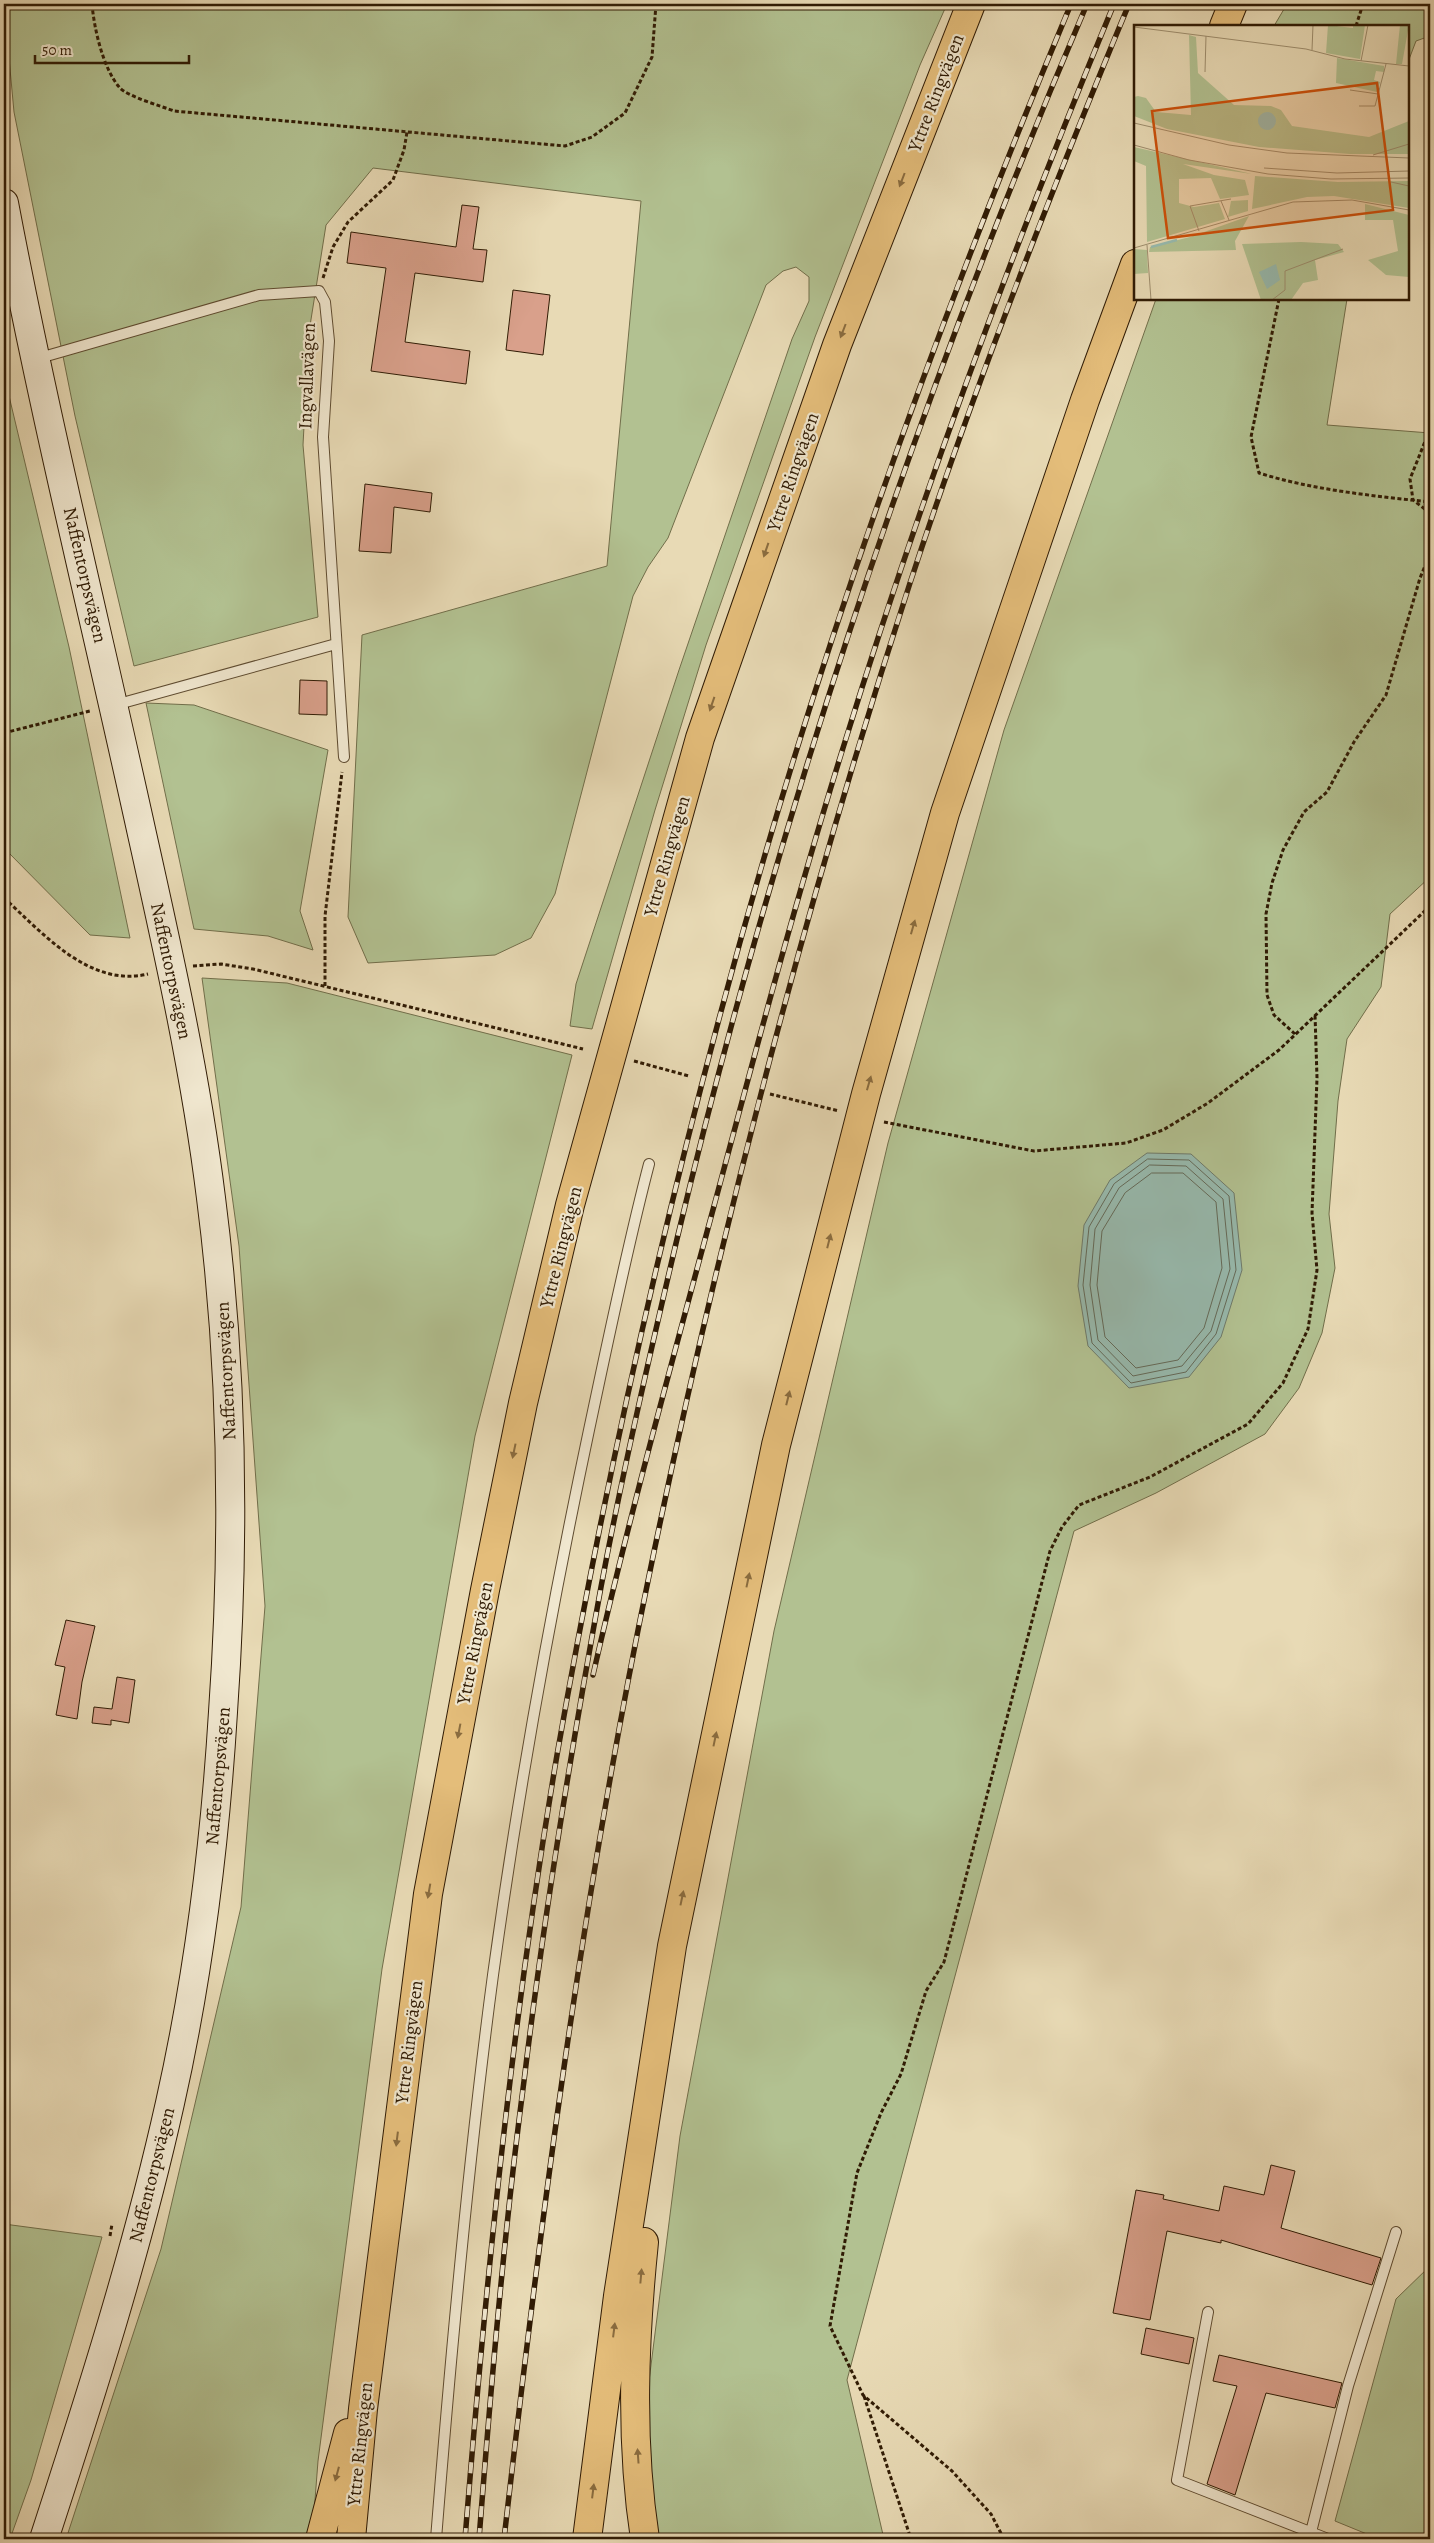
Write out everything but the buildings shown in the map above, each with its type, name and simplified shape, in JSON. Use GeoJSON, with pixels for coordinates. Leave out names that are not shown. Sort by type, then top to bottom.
{"type":"FeatureCollection","features":[{"type":"Feature","properties":{"kind":"highway","name":"Yttre Ringvägen"},"geometry":{"type":"LineString","coordinates":[[351,2539],[372,2342],[428,1894],[523,1403],[570,1205],[700,738],[837,345],[971,4]]}},
{"type":"Feature","properties":{"kind":"highway"},"geometry":{"type":"LineString","coordinates":[[1224,25],[1233,4]]}},
{"type":"Feature","properties":{"kind":"highway"},"geometry":{"type":"LineString","coordinates":[[587,2539],[618,2296],[672,1946],[776,1445],[872,1075],[945,813],[1085,400],[1134,267]]}},
{"type":"Feature","properties":{"kind":"highway"},"geometry":{"type":"LineString","coordinates":[[645,2539],[635,2421],[636,2338],[672,1946]]}},
{"type":"Feature","properties":{"kind":"highway"},"geometry":{"type":"LineString","coordinates":[[320,2539],[372,2342]]}},
{"type":"Feature","properties":{"kind":"street","name":"Naffentorpsvägen"},"geometry":{"type":"LineString","coordinates":[[4,203],[36,360],[172,968],[196,1097],[211,1198],[223,1300],[230,1445],[231,1551],[220,1769],[196,1971],[171,2099],[140,2228],[104,2353],[44,2539]]}},
{"type":"Feature","properties":{"kind":"lane"},"geometry":{"type":"LineString","coordinates":[[36,360],[259,295],[319,291]]}},
{"type":"Feature","properties":{"kind":"lane","name":"Ingvallavägen"},"geometry":{"type":"LineString","coordinates":[[319,291],[325,302],[329,341],[323,437],[344,757]]}},
{"type":"Feature","properties":{"kind":"lane"},"geometry":{"type":"LineString","coordinates":[[114,705],[336,644]]}},
{"type":"Feature","properties":{"kind":"lane"},"geometry":{"type":"LineString","coordinates":[[436,2539],[475,2121],[507,1885],[561,1565],[616,1303],[648,1164]]}},
{"type":"Feature","properties":{"kind":"lane"},"geometry":{"type":"LineString","coordinates":[[1311,2532],[1348,2386],[1396,2232]]}},
{"type":"Feature","properties":{"kind":"lane"},"geometry":{"type":"LineString","coordinates":[[1208,2312],[1177,2480],[1328,2539]]}},
{"type":"Feature","properties":{"kind":"path"},"geometry":{"type":"LineString","coordinates":[[92,4],[93,22],[103,55],[121,88],[149,102],[174,111],[565,146],[592,137],[625,113],[652,57],[656,4]]}},
{"type":"Feature","properties":{"kind":"path"},"geometry":{"type":"LineString","coordinates":[[1356,25],[1363,4]]}},
{"type":"Feature","properties":{"kind":"path"},"geometry":{"type":"LineString","coordinates":[[319,291],[333,248],[348,222],[393,180],[404,150],[408,132]]}},
{"type":"Feature","properties":{"kind":"path"},"geometry":{"type":"LineString","coordinates":[[1279,300],[1251,437],[1259,473],[1278,479],[1430,502]]}},
{"type":"Feature","properties":{"kind":"path"},"geometry":{"type":"LineString","coordinates":[[1430,417],[1426,439],[1410,479],[1413,500],[1430,513]]}},
{"type":"Feature","properties":{"kind":"path"},"geometry":{"type":"LineString","coordinates":[[1295,1034],[1274,1016],[1267,996],[1266,914],[1272,883],[1283,850],[1304,812],[1327,792],[1354,742],[1386,696],[1420,578],[1430,554]]}},
{"type":"Feature","properties":{"kind":"path"},"geometry":{"type":"LineString","coordinates":[[4,733],[114,705]]}},
{"type":"Feature","properties":{"kind":"path"},"geometry":{"type":"LineString","coordinates":[[325,986],[325,916],[344,757]]}},
{"type":"Feature","properties":{"kind":"path"},"geometry":{"type":"LineString","coordinates":[[4,898],[63,951],[93,969],[114,976],[140,975],[172,968],[221,964],[325,986],[583,1049]]}},
{"type":"Feature","properties":{"kind":"path"},"geometry":{"type":"LineString","coordinates":[[880,1121],[1034,1151],[1126,1143],[1163,1130],[1208,1103],[1278,1050],[1430,906]]}},
{"type":"Feature","properties":{"kind":"path"},"geometry":{"type":"LineString","coordinates":[[911,2539],[863,2395],[830,2326],[858,2173],[881,2113],[902,2074],[926,1991],[944,1962],[1050,1551],[1062,1527],[1079,1505],[1150,1477],[1248,1424],[1283,1383],[1308,1329],[1317,1270],[1312,1213],[1316,1014]]}},
{"type":"Feature","properties":{"kind":"path"},"geometry":{"type":"LineString","coordinates":[[624,1059],[689,1076]]}},
{"type":"Feature","properties":{"kind":"path"},"geometry":{"type":"LineString","coordinates":[[770,1094],[842,1112]]}},
{"type":"Feature","properties":{"kind":"path"},"geometry":{"type":"LineString","coordinates":[[863,2395],[952,2471],[991,2514],[1004,2539]]}},
{"type":"Feature","properties":{"kind":"green space"},"geometry":{"type":"Polygon","coordinates":[[[4,4],[947,4],[920,65],[815,337],[706,645],[655,810],[592,1029],[570,1026],[576,984],[679,670],[792,339],[809,301],[809,277],[796,267],[783,271],[766,285],[668,538],[648,567],[633,596],[555,894],[531,938],[495,955],[368,963],[348,917],[362,635],[607,566],[641,201],[373,168],[326,225],[309,332],[303,445],[318,617],[134,666],[75,416],[14,112],[4,4]]]}},
{"type":"Feature","properties":{"kind":"green space"},"geometry":{"type":"Polygon","coordinates":[[[1287,4],[1430,4],[1430,36],[1416,41],[1409,59],[1409,25],[1275,25],[1287,4]]]}},
{"type":"Feature","properties":{"kind":"green space"},"geometry":{"type":"Polygon","coordinates":[[[1156,300],[1347,300],[1327,425],[1430,433],[1430,877],[1390,914],[1381,987],[1347,1039],[1338,1101],[1329,1214],[1335,1268],[1322,1333],[1299,1388],[1265,1434],[1156,1493],[1074,1531],[847,2380],[884,2539],[629,2539],[680,2136],[774,1631],[888,1143],[1004,730],[1156,300]]]}},
{"type":"Feature","properties":{"kind":"green space"},"geometry":{"type":"Polygon","coordinates":[[[4,375],[69,647],[130,938],[90,935],[4,848],[4,375]]]}},
{"type":"Feature","properties":{"kind":"green space"},"geometry":{"type":"Polygon","coordinates":[[[146,703],[194,705],[328,750],[300,911],[313,950],[268,936],[194,929],[146,703]]]}},
{"type":"Feature","properties":{"kind":"green space"},"geometry":{"type":"Polygon","coordinates":[[[202,978],[287,983],[572,1055],[475,1436],[382,1969],[318,2461],[312,2539],[66,2539],[161,2249],[241,1907],[265,1606],[239,1246],[202,978]]]}},
{"type":"Feature","properties":{"kind":"green space"},"geometry":{"type":"Polygon","coordinates":[[[4,2224],[102,2237],[31,2480],[10,2539],[4,2539],[4,2224]]]}},
{"type":"Feature","properties":{"kind":"green space"},"geometry":{"type":"Polygon","coordinates":[[[1430,2266],[1430,2539],[1379,2539],[1335,2521],[1396,2299],[1430,2266]]]}},
{"type":"Feature","properties":{"kind":"water"},"geometry":{"type":"Polygon","coordinates":[[[1147,1153],[1191,1154],[1234,1193],[1242,1270],[1221,1337],[1189,1377],[1129,1388],[1088,1346],[1078,1286],[1084,1225],[1110,1180],[1147,1153]]]}},
{"type":"Feature","properties":{"kind":"railway"},"geometry":{"type":"LineString","coordinates":[[465,2539],[502,2146],[541,1853],[557,1755],[600,1529],[648,1304],[703,1080],[733,969],[764,858],[831,641],[945,320],[1071,4]]}},
{"type":"Feature","properties":{"kind":"railway"},"geometry":{"type":"LineString","coordinates":[[479,2539],[510,2195],[549,1895],[579,1710],[609,1543],[677,1239],[717,1081],[760,924],[806,768],[856,613],[909,459],[965,306],[1024,154],[1087,4]]}},
{"type":"Feature","properties":{"kind":"railway"},"geometry":{"type":"LineString","coordinates":[[593,1675],[651,1440],[745,1091],[792,919],[843,748],[936,466],[1004,280],[1114,4]]}},
{"type":"Feature","properties":{"kind":"railway"},"geometry":{"type":"LineString","coordinates":[[504,2539],[549,2177],[584,1936],[604,1815],[625,1695],[649,1576],[704,1325],[734,1200],[799,952],[834,828],[910,583],[960,437],[1014,291],[1070,147],[1129,4]]}}]}
